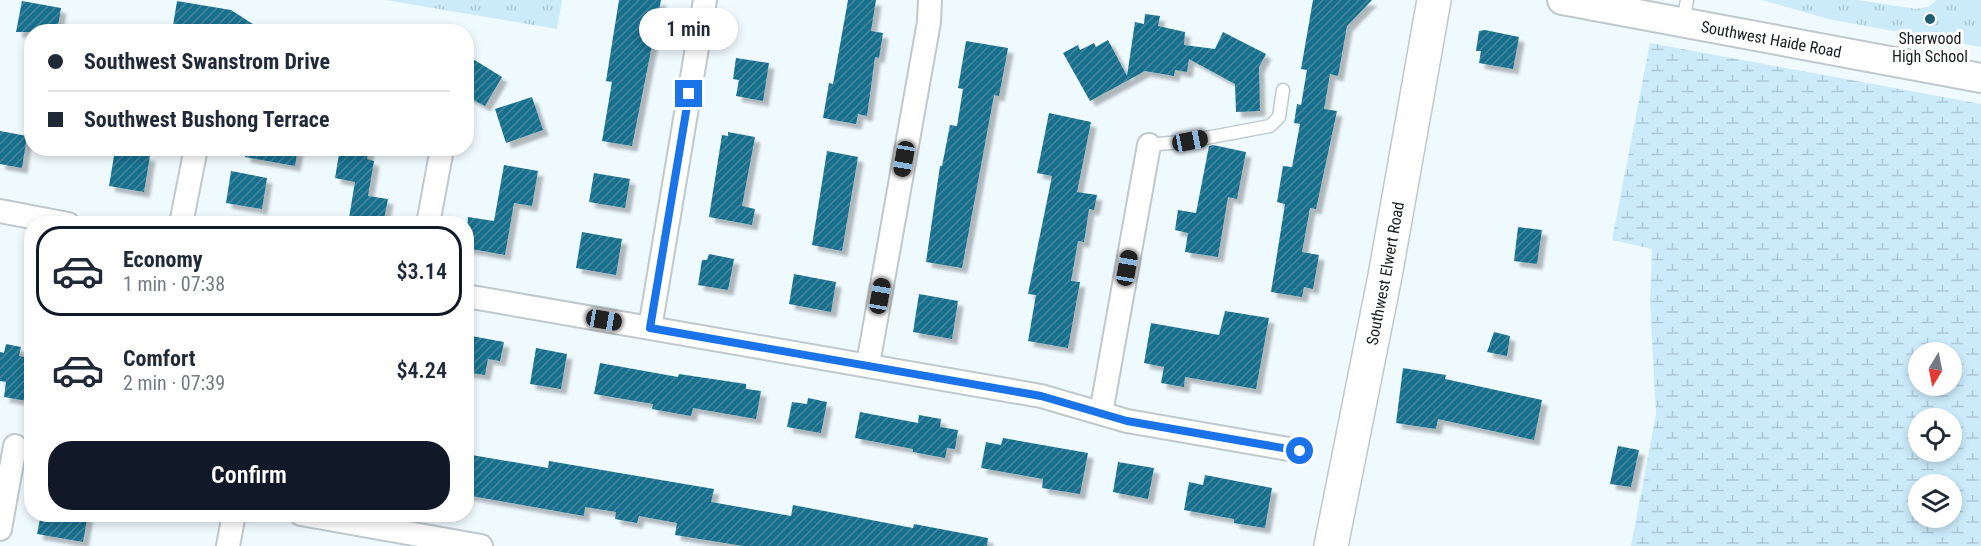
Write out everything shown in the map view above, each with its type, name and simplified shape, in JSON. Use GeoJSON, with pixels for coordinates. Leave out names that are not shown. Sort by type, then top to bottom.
{"type":"FeatureCollection","features":[{"type":"Feature","properties":{"kind":"main road","name":"Southwest Elwert Road"},"geometry":{"type":"LineString","coordinates":[[1331,546],[1385,276],[1434,0]]}},
{"type":"Feature","properties":{"kind":"street"},"geometry":{"type":"LineString","coordinates":[[650,328],[705,0]]}},
{"type":"Feature","properties":{"kind":"street"},"geometry":{"type":"LineString","coordinates":[[868,364],[927,33],[930,0]]}},
{"type":"Feature","properties":{"kind":"street","name":"Southwest Haide Road"},"geometry":{"type":"LineString","coordinates":[[1562,0],[1685,11],[1981,78]]}},
{"type":"Feature","properties":{"kind":"street"},"geometry":{"type":"LineString","coordinates":[[1101,413],[1149,145]]}},
{"type":"Feature","properties":{"kind":"street"},"geometry":{"type":"LineString","coordinates":[[183,216],[194,156]]}},
{"type":"Feature","properties":{"kind":"street"},"geometry":{"type":"LineString","coordinates":[[429,216],[441,156]]}},
{"type":"Feature","properties":{"kind":"street"},"geometry":{"type":"LineString","coordinates":[[0,212],[24,216]]}},
{"type":"Feature","properties":{"kind":"street"},"geometry":{"type":"LineString","coordinates":[[474,297],[868,364],[1041,396],[1127,421],[1300,451]]}},
{"type":"Feature","properties":{"kind":"street"},"geometry":{"type":"LineString","coordinates":[[0,529],[16,446]]}},
{"type":"Feature","properties":{"kind":"street"},"geometry":{"type":"LineString","coordinates":[[228,546],[232,522]]}},
{"type":"Feature","properties":{"kind":"street"},"geometry":{"type":"LineString","coordinates":[[382,522],[481,546]]}},
{"type":"Feature","properties":{"kind":"lane"},"geometry":{"type":"LineString","coordinates":[[1149,145],[1190,141],[1270,126],[1279,117],[1284,90]]}},
{"type":"Feature","properties":{"kind":"green space"},"geometry":{"type":"Polygon","coordinates":[[[386,0],[562,0],[557,29],[386,0]]]}},
{"type":"Feature","properties":{"kind":"green space","name":"Sherwood High School"},"geometry":{"type":"Polygon","coordinates":[[[1762,0],[1858,0],[1916,9],[1928,7],[1937,0],[1981,0],[1981,47],[1828,19],[1762,0]]]}},
{"type":"Feature","properties":{"kind":"green space"},"geometry":{"type":"Polygon","coordinates":[[[1650,43],[1981,104],[1981,546],[1631,546],[1656,414],[1650,302],[1652,249],[1612,240],[1650,43]]]}},
{"type":"Feature","properties":{"kind":"building"},"geometry":{"type":"Polygon","coordinates":[[[619,0],[661,0],[632,146],[602,141],[612,82],[606,81],[619,0]]]}},
{"type":"Feature","properties":{"kind":"building"},"geometry":{"type":"Polygon","coordinates":[[[848,0],[876,0],[871,31],[883,33],[879,58],[875,57],[867,116],[858,114],[856,124],[823,118],[829,83],[833,84],[848,0]]]}},
{"type":"Feature","properties":{"kind":"building"},"geometry":{"type":"Polygon","coordinates":[[[1313,0],[1372,0],[1347,26],[1338,76],[1330,74],[1324,109],[1337,111],[1316,209],[1310,208],[1302,252],[1319,255],[1313,289],[1304,287],[1302,297],[1271,292],[1285,204],[1277,202],[1283,166],[1292,167],[1300,124],[1294,123],[1297,104],[1301,105],[1307,70],[1301,69],[1313,0]]]}},
{"type":"Feature","properties":{"kind":"building"},"geometry":{"type":"Polygon","coordinates":[[[22,1],[61,8],[58,24],[24,24],[24,32],[16,32],[22,1]]]}},
{"type":"Feature","properties":{"kind":"building"},"geometry":{"type":"Polygon","coordinates":[[[177,1],[231,10],[253,24],[173,24],[177,1]]]}},
{"type":"Feature","properties":{"kind":"building"},"geometry":{"type":"Polygon","coordinates":[[[1145,14],[1160,16],[1158,26],[1185,32],[1184,45],[1215,49],[1223,32],[1266,54],[1259,67],[1260,111],[1236,112],[1235,84],[1189,59],[1187,72],[1175,70],[1174,76],[1145,71],[1090,101],[1063,53],[1078,45],[1080,50],[1094,43],[1096,47],[1108,40],[1127,76],[1135,22],[1144,24],[1145,14]]]}},
{"type":"Feature","properties":{"kind":"building"},"geometry":{"type":"Polygon","coordinates":[[[1485,30],[1519,37],[1513,69],[1479,63],[1481,51],[1476,51],[1479,31],[1485,30]]]}},
{"type":"Feature","properties":{"kind":"building"},"geometry":{"type":"Polygon","coordinates":[[[966,41],[1008,48],[999,96],[994,95],[962,268],[926,262],[940,166],[942,166],[950,125],[957,126],[963,89],[958,88],[966,41]]]}},
{"type":"Feature","properties":{"kind":"building"},"geometry":{"type":"Polygon","coordinates":[[[736,58],[769,63],[763,101],[736,96],[739,80],[733,79],[736,58]]]}},
{"type":"Feature","properties":{"kind":"building"},"geometry":{"type":"Polygon","coordinates":[[[474,60],[502,77],[485,106],[474,100],[474,60]]]}},
{"type":"Feature","properties":{"kind":"building"},"geometry":{"type":"Polygon","coordinates":[[[532,97],[543,130],[506,143],[495,109],[532,97]]]}},
{"type":"Feature","properties":{"kind":"building"},"geometry":{"type":"Polygon","coordinates":[[[1049,113],[1091,122],[1077,192],[1097,195],[1094,210],[1089,209],[1084,242],[1078,241],[1071,281],[1080,282],[1068,348],[1028,341],[1036,295],[1028,294],[1052,176],[1037,173],[1049,113]]]}},
{"type":"Feature","properties":{"kind":"building"},"geometry":{"type":"Polygon","coordinates":[[[0,131],[24,135],[22,168],[0,164],[0,131]]]}},
{"type":"Feature","properties":{"kind":"building"},"geometry":{"type":"Polygon","coordinates":[[[728,132],[755,137],[742,206],[755,209],[752,225],[709,217],[722,135],[728,136],[728,132]]]}},
{"type":"Feature","properties":{"kind":"building"},"geometry":{"type":"Polygon","coordinates":[[[1209,146],[1246,152],[1237,199],[1228,197],[1218,257],[1185,252],[1188,233],[1175,230],[1178,210],[1196,213],[1209,146]]]}},
{"type":"Feature","properties":{"kind":"building"},"geometry":{"type":"Polygon","coordinates":[[[827,151],[858,157],[842,251],[812,245],[827,151]]]}},
{"type":"Feature","properties":{"kind":"building"},"geometry":{"type":"Polygon","coordinates":[[[114,156],[150,156],[144,192],[109,186],[114,156]]]}},
{"type":"Feature","properties":{"kind":"building"},"geometry":{"type":"Polygon","coordinates":[[[245,156],[297,156],[295,166],[245,156]]]}},
{"type":"Feature","properties":{"kind":"building"},"geometry":{"type":"Polygon","coordinates":[[[339,156],[368,156],[367,159],[374,161],[368,196],[388,199],[385,216],[349,216],[355,182],[335,178],[339,156]]]}},
{"type":"Feature","properties":{"kind":"building"},"geometry":{"type":"Polygon","coordinates":[[[504,165],[538,171],[532,206],[514,203],[505,255],[474,249],[474,218],[494,221],[504,165]]]}},
{"type":"Feature","properties":{"kind":"building"},"geometry":{"type":"Polygon","coordinates":[[[231,171],[267,178],[262,209],[226,203],[231,171]]]}},
{"type":"Feature","properties":{"kind":"building"},"geometry":{"type":"Polygon","coordinates":[[[594,173],[630,179],[625,208],[589,202],[594,173]]]}},
{"type":"Feature","properties":{"kind":"building"},"geometry":{"type":"Polygon","coordinates":[[[1518,227],[1542,230],[1537,264],[1514,261],[1518,227]]]}},
{"type":"Feature","properties":{"kind":"building"},"geometry":{"type":"Polygon","coordinates":[[[582,232],[622,239],[616,275],[576,268],[582,232]]]}},
{"type":"Feature","properties":{"kind":"building"},"geometry":{"type":"Polygon","coordinates":[[[709,254],[734,259],[728,290],[698,285],[702,260],[707,260],[709,254]]]}},
{"type":"Feature","properties":{"kind":"building"},"geometry":{"type":"Polygon","coordinates":[[[794,274],[836,282],[831,312],[789,304],[794,274]]]}},
{"type":"Feature","properties":{"kind":"building"},"geometry":{"type":"Polygon","coordinates":[[[919,294],[958,301],[952,339],[913,332],[919,294]]]}},
{"type":"Feature","properties":{"kind":"building"},"geometry":{"type":"Polygon","coordinates":[[[1225,311],[1269,318],[1256,389],[1185,377],[1184,387],[1161,383],[1164,367],[1144,363],[1151,323],[1219,335],[1225,311]]]}},
{"type":"Feature","properties":{"kind":"building"},"geometry":{"type":"Polygon","coordinates":[[[1494,332],[1510,336],[1507,356],[1487,352],[1494,332]]]}},
{"type":"Feature","properties":{"kind":"building"},"geometry":{"type":"Polygon","coordinates":[[[474,336],[504,342],[500,361],[488,359],[485,375],[474,373],[474,336]]]}},
{"type":"Feature","properties":{"kind":"building"},"geometry":{"type":"Polygon","coordinates":[[[6,344],[21,347],[19,356],[24,357],[24,400],[4,397],[6,382],[0,381],[0,352],[4,353],[6,344]]]}},
{"type":"Feature","properties":{"kind":"building"},"geometry":{"type":"Polygon","coordinates":[[[536,348],[567,354],[561,389],[530,384],[536,348]]]}},
{"type":"Feature","properties":{"kind":"building"},"geometry":{"type":"Polygon","coordinates":[[[600,363],[678,377],[679,374],[746,384],[746,389],[761,391],[756,419],[693,408],[691,416],[652,409],[653,404],[594,394],[600,363]]]}},
{"type":"Feature","properties":{"kind":"building"},"geometry":{"type":"Polygon","coordinates":[[[1403,368],[1446,375],[1445,379],[1542,400],[1534,440],[1438,419],[1436,429],[1396,423],[1403,368]]]}},
{"type":"Feature","properties":{"kind":"building"},"geometry":{"type":"Polygon","coordinates":[[[808,398],[827,402],[821,433],[787,427],[792,402],[807,404],[808,398]]]}},
{"type":"Feature","properties":{"kind":"building"},"geometry":{"type":"Polygon","coordinates":[[[860,412],[918,423],[919,415],[941,419],[940,427],[958,430],[955,449],[947,448],[945,458],[913,452],[913,449],[855,438],[860,412]]]}},
{"type":"Feature","properties":{"kind":"building"},"geometry":{"type":"Polygon","coordinates":[[[1003,438],[1088,453],[1080,494],[1042,488],[1043,479],[981,468],[986,442],[1001,445],[1003,438]]]}},
{"type":"Feature","properties":{"kind":"building"},"geometry":{"type":"Polygon","coordinates":[[[1618,446],[1639,450],[1631,487],[1610,484],[1618,446]]]}},
{"type":"Feature","properties":{"kind":"building"},"geometry":{"type":"Polygon","coordinates":[[[474,455],[548,468],[549,461],[714,489],[711,502],[791,516],[793,505],[913,528],[914,524],[988,538],[987,546],[743,546],[675,535],[677,523],[639,516],[637,523],[615,519],[616,512],[585,507],[584,516],[474,496],[474,455]]]}},
{"type":"Feature","properties":{"kind":"building"},"geometry":{"type":"Polygon","coordinates":[[[1118,462],[1154,468],[1148,499],[1113,492],[1118,462]]]}},
{"type":"Feature","properties":{"kind":"building"},"geometry":{"type":"Polygon","coordinates":[[[1205,475],[1272,488],[1265,528],[1234,523],[1234,519],[1184,510],[1189,482],[1203,485],[1205,475]]]}},
{"type":"Feature","properties":{"kind":"building"},"geometry":{"type":"Polygon","coordinates":[[[39,522],[87,522],[83,542],[37,534],[39,522]]]}},
{"type":"Feature","properties":{"kind":"place","name":"Sherwood High School"},"geometry":{"type":"Point","coordinates":[1930,19]}},
{"type":"Feature","properties":{"kind":"route"},"geometry":{"type":"LineString","coordinates":[[689,94],[650,328],[868,364],[1041,396],[1127,421],[1300,451]]}}]}
